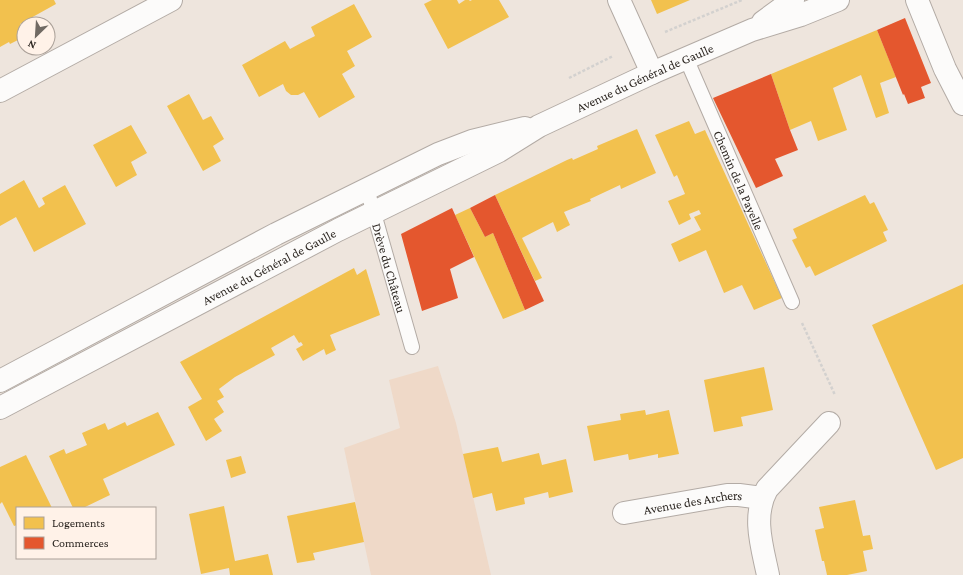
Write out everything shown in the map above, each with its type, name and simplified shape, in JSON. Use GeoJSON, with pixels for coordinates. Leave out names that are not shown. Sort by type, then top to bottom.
{"type":"FeatureCollection","features":[{"type":"Feature","properties":{"kind":"main road"},"geometry":{"type":"LineString","coordinates":[[0,91],[171,0]]}},
{"type":"Feature","properties":{"kind":"main road"},"geometry":{"type":"LineString","coordinates":[[619,0],[652,73]]}},
{"type":"Feature","properties":{"kind":"main road","name":"Avenue du Général de Gaulle"},"geometry":{"type":"LineString","coordinates":[[752,30],[793,0]]}},
{"type":"Feature","properties":{"kind":"main road","name":"Avenue du Général de Gaulle"},"geometry":{"type":"LineString","coordinates":[[0,408],[373,213],[499,151],[539,126],[652,73],[752,30],[794,18],[838,0]]}},
{"type":"Feature","properties":{"kind":"main road"},"geometry":{"type":"LineString","coordinates":[[917,0],[945,69],[963,104]]}},
{"type":"Feature","properties":{"kind":"main road","name":"Avenue du Général de Gaulle"},"geometry":{"type":"LineString","coordinates":[[0,381],[276,234],[454,147],[490,136],[539,126]]}},
{"type":"Feature","properties":{"kind":"main road","name":"Avenue des Archers"},"geometry":{"type":"LineString","coordinates":[[768,575],[760,534],[760,512],[762,498],[767,489],[829,423]]}},
{"type":"Feature","properties":{"kind":"main road","name":"Avenue des Archers"},"geometry":{"type":"LineString","coordinates":[[624,513],[727,495],[762,498]]}},
{"type":"Feature","properties":{"kind":"lane","name":"Chemin de la Payelle"},"geometry":{"type":"LineString","coordinates":[[686,58],[792,302]]}},
{"type":"Feature","properties":{"kind":"lane","name":"Drève du Château"},"geometry":{"type":"LineString","coordinates":[[367,189],[412,347]]}},
{"type":"Feature","properties":{"kind":"path"},"geometry":{"type":"LineString","coordinates":[[792,302],[840,407],[829,423]]}},
{"type":"Feature","properties":{"kind":"shaded area"},"geometry":{"type":"Polygon","coordinates":[[[438,366],[456,423],[491,575],[371,575],[344,448],[400,428],[389,380],[438,366]]]}},
{"type":"Feature","properties":{"kind":"building: Logements"},"geometry":{"type":"Polygon","coordinates":[[[0,0],[54,0],[56,4],[34,16],[16,16],[16,41],[10,44],[9,42],[0,47],[0,0]]]}},
{"type":"Feature","properties":{"kind":"building: Logements"},"geometry":{"type":"Polygon","coordinates":[[[432,0],[457,0],[459,4],[465,0],[499,0],[509,17],[448,49],[424,4],[432,0]]]}},
{"type":"Feature","properties":{"kind":"building: Logements"},"geometry":{"type":"Polygon","coordinates":[[[651,0],[690,0],[657,14],[651,0]]]}},
{"type":"Feature","properties":{"kind":"building: Logements"},"geometry":{"type":"Polygon","coordinates":[[[354,4],[372,37],[347,51],[355,66],[342,74],[355,97],[319,118],[304,92],[298,95],[291,95],[286,91],[283,84],[259,97],[242,65],[285,41],[290,49],[315,36],[311,27],[354,4]]]}},
{"type":"Feature","properties":{"kind":"building: Logements"},"geometry":{"type":"Polygon","coordinates":[[[877,30],[896,77],[880,83],[889,113],[876,118],[861,75],[833,88],[847,130],[818,141],[811,121],[790,130],[771,74],[877,30]]]}},
{"type":"Feature","properties":{"kind":"building: Logements"},"geometry":{"type":"Polygon","coordinates":[[[189,94],[203,120],[211,116],[224,139],[213,146],[221,161],[203,171],[167,106],[189,94]]]}},
{"type":"Feature","properties":{"kind":"building: Logements"},"geometry":{"type":"Polygon","coordinates":[[[689,121],[695,134],[705,130],[782,298],[754,310],[742,285],[724,293],[706,250],[679,262],[671,244],[701,230],[694,217],[701,214],[699,210],[689,214],[691,219],[679,225],[668,201],[685,194],[677,175],[674,177],[655,135],[689,121]]]}},
{"type":"Feature","properties":{"kind":"building: Logements"},"geometry":{"type":"Polygon","coordinates":[[[131,125],[147,153],[131,162],[137,175],[116,187],[93,145],[131,125]]]}},
{"type":"Feature","properties":{"kind":"building: Logements"},"geometry":{"type":"Polygon","coordinates":[[[637,129],[656,173],[621,189],[620,185],[590,199],[591,201],[564,212],[570,225],[557,232],[553,222],[522,238],[542,278],[535,281],[495,195],[567,160],[572,158],[573,160],[598,149],[597,146],[637,129]]]}},
{"type":"Feature","properties":{"kind":"building: Logements"},"geometry":{"type":"Polygon","coordinates":[[[24,180],[39,208],[45,204],[42,198],[65,185],[86,224],[34,252],[16,217],[0,226],[0,194],[24,180]]]}},
{"type":"Feature","properties":{"kind":"building: Logements"},"geometry":{"type":"Polygon","coordinates":[[[865,195],[870,204],[874,202],[888,230],[883,232],[887,241],[815,276],[810,266],[806,268],[792,240],[797,238],[793,229],[865,195]]]}},
{"type":"Feature","properties":{"kind":"building: Logements"},"geometry":{"type":"Polygon","coordinates":[[[470,208],[485,237],[493,233],[525,310],[503,319],[455,215],[470,208]]]}},
{"type":"Feature","properties":{"kind":"building: Logements"},"geometry":{"type":"Polygon","coordinates":[[[354,268],[357,275],[366,269],[380,315],[330,335],[336,350],[326,355],[324,349],[303,361],[296,349],[303,345],[301,342],[299,343],[294,335],[271,348],[275,355],[235,377],[219,389],[224,397],[217,401],[224,412],[214,419],[222,431],[206,441],[188,407],[202,399],[180,362],[354,268]]]}},
{"type":"Feature","properties":{"kind":"building: Logements"},"geometry":{"type":"Polygon","coordinates":[[[963,284],[963,458],[936,470],[872,325],[963,284]]]}},
{"type":"Feature","properties":{"kind":"building: Logements"},"geometry":{"type":"Polygon","coordinates":[[[764,367],[773,410],[741,417],[743,426],[714,432],[704,380],[764,367]]]}},
{"type":"Feature","properties":{"kind":"building: Logements"},"geometry":{"type":"Polygon","coordinates":[[[645,410],[646,415],[669,410],[679,454],[658,458],[658,454],[629,460],[628,454],[594,461],[587,426],[621,420],[620,414],[645,410]]]}},
{"type":"Feature","properties":{"kind":"building: Logements"},"geometry":{"type":"Polygon","coordinates":[[[158,412],[175,445],[103,479],[110,495],[85,507],[73,507],[49,456],[64,449],[66,454],[87,445],[82,433],[105,423],[108,430],[125,422],[127,426],[158,412]]]}},
{"type":"Feature","properties":{"kind":"building: Logements"},"geometry":{"type":"Polygon","coordinates":[[[498,447],[502,462],[539,453],[542,465],[566,459],[573,492],[549,498],[548,492],[524,498],[525,504],[496,511],[492,493],[473,498],[463,454],[498,447]]]}},
{"type":"Feature","properties":{"kind":"building: Logements"},"geometry":{"type":"Polygon","coordinates":[[[26,455],[52,507],[16,507],[16,525],[14,526],[2,502],[0,504],[0,467],[26,455]]]}},
{"type":"Feature","properties":{"kind":"building: Logements"},"geometry":{"type":"Polygon","coordinates":[[[241,456],[246,473],[231,478],[226,460],[241,456]]]}},
{"type":"Feature","properties":{"kind":"building: Logements"},"geometry":{"type":"Polygon","coordinates":[[[855,500],[863,536],[870,535],[873,549],[863,551],[867,571],[847,575],[827,575],[824,561],[822,561],[815,530],[824,528],[819,507],[855,500]]]}},
{"type":"Feature","properties":{"kind":"building: Logements"},"geometry":{"type":"Polygon","coordinates":[[[355,502],[364,542],[313,553],[315,560],[297,563],[287,516],[355,502]]]}},
{"type":"Feature","properties":{"kind":"building: Logements"},"geometry":{"type":"Polygon","coordinates":[[[224,506],[235,561],[268,554],[273,575],[230,575],[229,568],[201,574],[189,514],[224,506]]]}},
{"type":"Feature","properties":{"kind":"building: Commerces"},"geometry":{"type":"Polygon","coordinates":[[[905,18],[931,83],[921,87],[925,98],[908,104],[877,30],[905,18]]]}},
{"type":"Feature","properties":{"kind":"building: Commerces"},"geometry":{"type":"Polygon","coordinates":[[[771,74],[798,150],[775,159],[783,176],[756,188],[713,98],[771,74]]]}},
{"type":"Feature","properties":{"kind":"building: Commerces"},"geometry":{"type":"Polygon","coordinates":[[[495,195],[544,301],[525,310],[493,233],[485,237],[470,208],[495,195]]]}},
{"type":"Feature","properties":{"kind":"building: Commerces"},"geometry":{"type":"Polygon","coordinates":[[[452,208],[474,257],[450,269],[458,298],[422,311],[401,234],[452,208]]]}}]}
